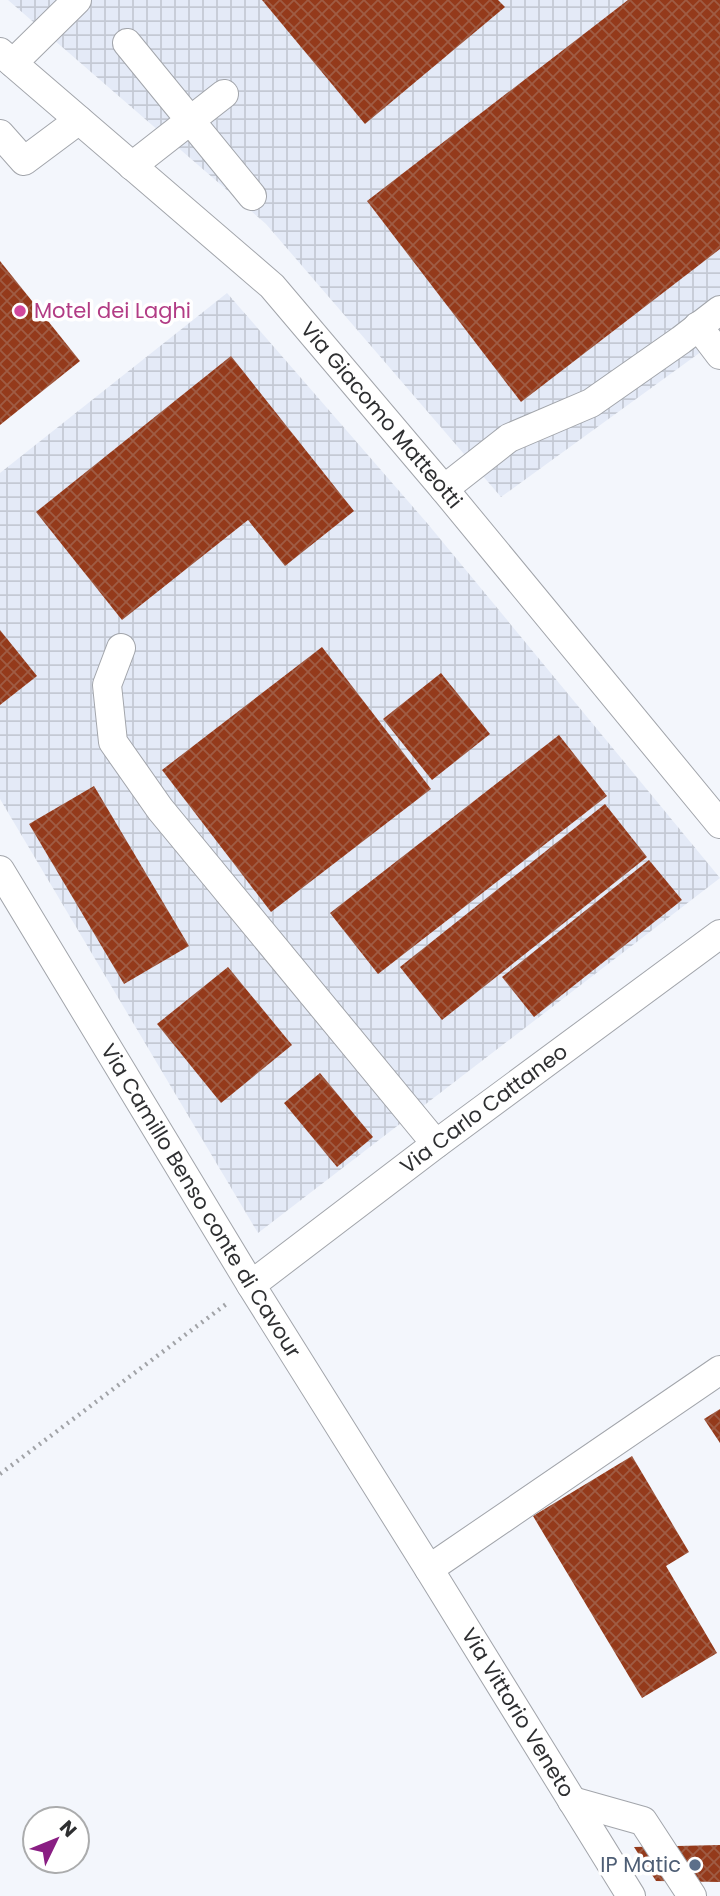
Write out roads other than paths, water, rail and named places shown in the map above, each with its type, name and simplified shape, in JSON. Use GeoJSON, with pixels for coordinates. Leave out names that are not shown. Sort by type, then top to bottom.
{"type":"FeatureCollection","features":[{"type":"Feature","properties":{"kind":"street"},"geometry":{"type":"LineString","coordinates":[[6,57],[72,2]]}},
{"type":"Feature","properties":{"kind":"street"},"geometry":{"type":"LineString","coordinates":[[127,43],[252,196]]}},
{"type":"Feature","properties":{"kind":"street","name":"Via Giacomo Matteotti"},"geometry":{"type":"LineString","coordinates":[[6,57],[272,286],[444,489],[720,824]]}},
{"type":"Feature","properties":{"kind":"street"},"geometry":{"type":"LineString","coordinates":[[132,166],[224,94]]}},
{"type":"Feature","properties":{"kind":"street"},"geometry":{"type":"LineString","coordinates":[[0,134],[24,161],[79,120]]}},
{"type":"Feature","properties":{"kind":"street"},"geometry":{"type":"LineString","coordinates":[[444,489],[509,438],[592,403],[709,318],[720,355]]}},
{"type":"Feature","properties":{"kind":"street"},"geometry":{"type":"LineString","coordinates":[[121,648],[107,685],[114,742],[160,809],[436,1144]]}},
{"type":"Feature","properties":{"kind":"street","name":"Via Camillo Benso conte di Cavour"},"geometry":{"type":"LineString","coordinates":[[0,870],[251,1285],[404,1529]]}},
{"type":"Feature","properties":{"kind":"street","name":"Via Carlo Cattaneo"},"geometry":{"type":"LineString","coordinates":[[251,1285],[720,934]]}},
{"type":"Feature","properties":{"kind":"street"},"geometry":{"type":"LineString","coordinates":[[429,1569],[720,1370]]}},
{"type":"Feature","properties":{"kind":"street","name":"Via Vittorio Veneto"},"geometry":{"type":"LineString","coordinates":[[404,1529],[631,1896]]}},
{"type":"Feature","properties":{"kind":"street"},"geometry":{"type":"LineString","coordinates":[[572,1801],[643,1821],[692,1896]]}},
{"type":"Feature","properties":{"kind":"place","name":"Motel dei Laghi"},"geometry":{"type":"Point","coordinates":[20,311]}},
{"type":"Feature","properties":{"kind":"place","name":"IP Matic"},"geometry":{"type":"Point","coordinates":[695,1865]}}]}
